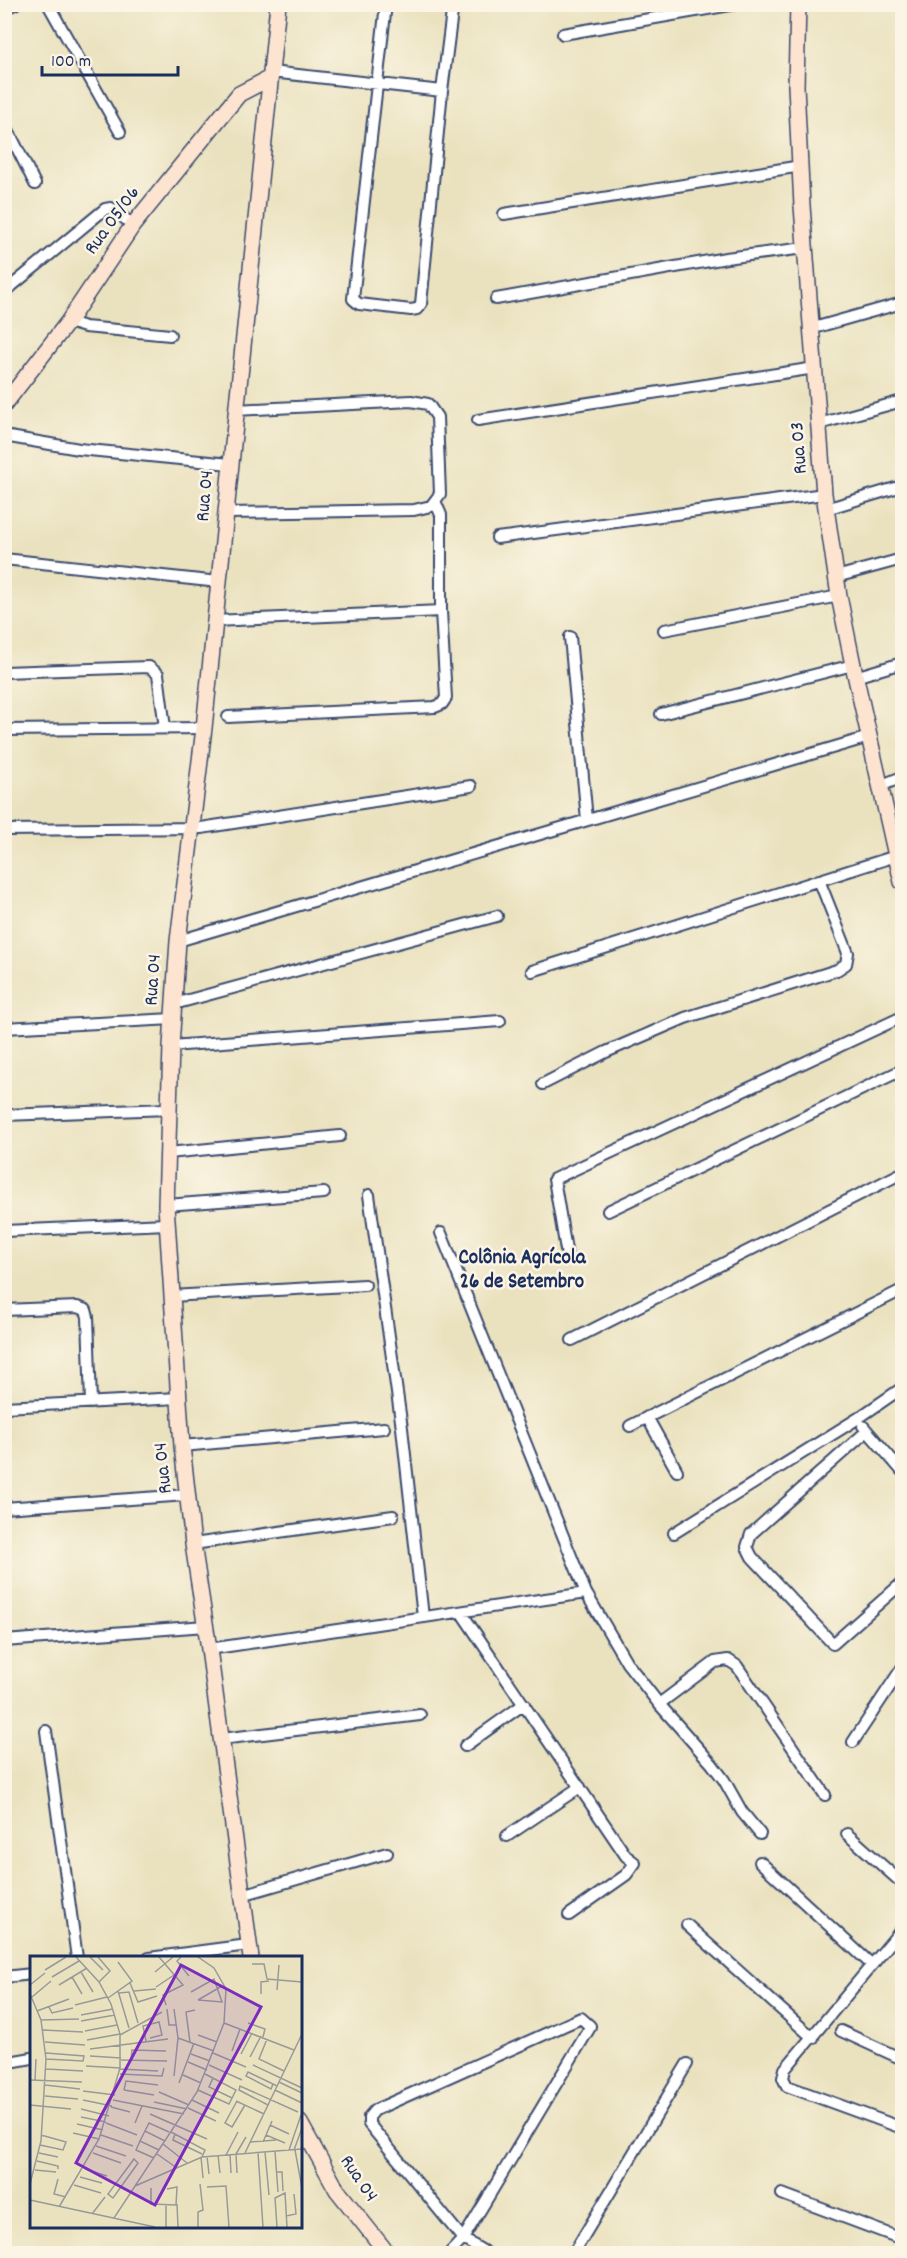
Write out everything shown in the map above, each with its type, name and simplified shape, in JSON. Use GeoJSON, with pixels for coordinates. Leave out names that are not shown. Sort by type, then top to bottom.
{"type":"FeatureCollection","features":[{"type":"Feature","properties":{"kind":"street"},"geometry":{"type":"LineString","coordinates":[[4,9],[15,4]]}},
{"type":"Feature","properties":{"kind":"street"},"geometry":{"type":"LineString","coordinates":[[48,4],[120,132]]}},
{"type":"Feature","properties":{"kind":"street","name":"Rua 04"},"geometry":{"type":"LineString","coordinates":[[249,1951],[193,1544],[182,1446],[166,1205],[171,1046],[178,940],[204,728],[278,4]]}},
{"type":"Feature","properties":{"kind":"street"},"geometry":{"type":"LineString","coordinates":[[386,4],[353,299],[359,304],[411,310],[417,309],[421,304],[453,4]]}},
{"type":"Feature","properties":{"kind":"street"},"geometry":{"type":"LineString","coordinates":[[563,34],[736,4]]}},
{"type":"Feature","properties":{"kind":"street","name":"Rua 03"},"geometry":{"type":"LineString","coordinates":[[798,4],[796,86],[810,329],[825,501],[839,596],[854,671],[903,882]]}},
{"type":"Feature","properties":{"kind":"street"},"geometry":{"type":"LineString","coordinates":[[271,75],[442,91]]}},
{"type":"Feature","properties":{"kind":"street","name":"Rua 05/06"},"geometry":{"type":"LineString","coordinates":[[4,405],[68,322],[133,225],[239,94],[271,75]]}},
{"type":"Feature","properties":{"kind":"street"},"geometry":{"type":"LineString","coordinates":[[4,122],[35,184]]}},
{"type":"Feature","properties":{"kind":"street"},"geometry":{"type":"LineString","coordinates":[[504,214],[801,166]]}},
{"type":"Feature","properties":{"kind":"street"},"geometry":{"type":"LineString","coordinates":[[8,290],[105,209],[111,208],[133,225]]}},
{"type":"Feature","properties":{"kind":"street"},"geometry":{"type":"LineString","coordinates":[[496,299],[726,258],[805,249]]}},
{"type":"Feature","properties":{"kind":"street"},"geometry":{"type":"LineString","coordinates":[[810,329],[903,303]]}},
{"type":"Feature","properties":{"kind":"street"},"geometry":{"type":"LineString","coordinates":[[68,322],[86,327],[170,335]]}},
{"type":"Feature","properties":{"kind":"street"},"geometry":{"type":"LineString","coordinates":[[478,420],[815,368]]}},
{"type":"Feature","properties":{"kind":"street"},"geometry":{"type":"LineString","coordinates":[[226,513],[414,510],[431,506],[440,494],[437,417],[428,404],[411,401],[236,410]]}},
{"type":"Feature","properties":{"kind":"street"},"geometry":{"type":"LineString","coordinates":[[819,424],[903,401]]}},
{"type":"Feature","properties":{"kind":"street"},"geometry":{"type":"LineString","coordinates":[[4,436],[79,449],[230,464]]}},
{"type":"Feature","properties":{"kind":"street"},"geometry":{"type":"LineString","coordinates":[[497,538],[825,501],[903,486]]}},
{"type":"Feature","properties":{"kind":"street"},"geometry":{"type":"LineString","coordinates":[[228,717],[435,707],[442,704],[446,698],[441,611],[441,514],[435,501]]}},
{"type":"Feature","properties":{"kind":"street"},"geometry":{"type":"LineString","coordinates":[[4,559],[219,582]]}},
{"type":"Feature","properties":{"kind":"street"},"geometry":{"type":"LineString","coordinates":[[836,577],[903,559]]}},
{"type":"Feature","properties":{"kind":"street"},"geometry":{"type":"LineString","coordinates":[[664,630],[839,596]]}},
{"type":"Feature","properties":{"kind":"street"},"geometry":{"type":"LineString","coordinates":[[214,621],[441,611]]}},
{"type":"Feature","properties":{"kind":"street"},"geometry":{"type":"LineString","coordinates":[[570,636],[587,820]]}},
{"type":"Feature","properties":{"kind":"street"},"geometry":{"type":"LineString","coordinates":[[661,714],[854,671],[903,663]]}},
{"type":"Feature","properties":{"kind":"street"},"geometry":{"type":"LineString","coordinates":[[4,672],[149,668],[158,675],[165,728]]}},
{"type":"Feature","properties":{"kind":"street"},"geometry":{"type":"LineString","coordinates":[[4,730],[204,728]]}},
{"type":"Feature","properties":{"kind":"street"},"geometry":{"type":"LineString","coordinates":[[178,940],[869,737]]}},
{"type":"Feature","properties":{"kind":"street"},"geometry":{"type":"LineString","coordinates":[[880,786],[903,777]]}},
{"type":"Feature","properties":{"kind":"street"},"geometry":{"type":"LineString","coordinates":[[4,830],[201,828],[471,786]]}},
{"type":"Feature","properties":{"kind":"street"},"geometry":{"type":"LineString","coordinates":[[532,971],[897,856]]}},
{"type":"Feature","properties":{"kind":"street"},"geometry":{"type":"LineString","coordinates":[[543,1084],[606,1052],[685,1018],[837,970],[846,964],[848,953],[819,880]]}},
{"type":"Feature","properties":{"kind":"street"},"geometry":{"type":"LineString","coordinates":[[4,1028],[173,1011],[497,916]]}},
{"type":"Feature","properties":{"kind":"street"},"geometry":{"type":"LineString","coordinates":[[567,1256],[554,1179],[903,1017]]}},
{"type":"Feature","properties":{"kind":"street"},"geometry":{"type":"LineString","coordinates":[[171,1046],[500,1021]]}},
{"type":"Feature","properties":{"kind":"street"},"geometry":{"type":"LineString","coordinates":[[608,1210],[903,1070]]}},
{"type":"Feature","properties":{"kind":"street"},"geometry":{"type":"LineString","coordinates":[[4,1115],[169,1109]]}},
{"type":"Feature","properties":{"kind":"street"},"geometry":{"type":"LineString","coordinates":[[168,1153],[340,1136]]}},
{"type":"Feature","properties":{"kind":"street"},"geometry":{"type":"LineString","coordinates":[[572,1340],[901,1177]]}},
{"type":"Feature","properties":{"kind":"street"},"geometry":{"type":"LineString","coordinates":[[166,1205],[324,1194]]}},
{"type":"Feature","properties":{"kind":"street"},"geometry":{"type":"LineString","coordinates":[[369,1195],[402,1428],[423,1617]]}},
{"type":"Feature","properties":{"kind":"street"},"geometry":{"type":"LineString","coordinates":[[4,1231],[167,1224]]}},
{"type":"Feature","properties":{"kind":"street"},"geometry":{"type":"LineString","coordinates":[[441,1233],[586,1593],[627,1663],[658,1704],[712,1764],[742,1812],[756,1832],[760,1834]]}},
{"type":"Feature","properties":{"kind":"street"},"geometry":{"type":"LineString","coordinates":[[171,1296],[365,1285]]}},
{"type":"Feature","properties":{"kind":"street"},"geometry":{"type":"LineString","coordinates":[[630,1426],[903,1290]]}},
{"type":"Feature","properties":{"kind":"street"},"geometry":{"type":"LineString","coordinates":[[4,1310],[77,1307],[86,1310],[91,1403]]}},
{"type":"Feature","properties":{"kind":"street"},"geometry":{"type":"LineString","coordinates":[[674,1533],[903,1388]]}},
{"type":"Feature","properties":{"kind":"street"},"geometry":{"type":"LineString","coordinates":[[4,1407],[179,1398]]}},
{"type":"Feature","properties":{"kind":"street"},"geometry":{"type":"LineString","coordinates":[[647,1417],[677,1471]]}},
{"type":"Feature","properties":{"kind":"street"},"geometry":{"type":"LineString","coordinates":[[856,1419],[903,1471]]}},
{"type":"Feature","properties":{"kind":"street"},"geometry":{"type":"LineString","coordinates":[[182,1446],[384,1428]]}},
{"type":"Feature","properties":{"kind":"street"},"geometry":{"type":"LineString","coordinates":[[867,1431],[751,1534],[747,1547],[752,1557],[833,1644],[903,1583]]}},
{"type":"Feature","properties":{"kind":"street"},"geometry":{"type":"LineString","coordinates":[[4,1508],[188,1495]]}},
{"type":"Feature","properties":{"kind":"street"},"geometry":{"type":"LineString","coordinates":[[193,1544],[393,1516]]}},
{"type":"Feature","properties":{"kind":"street"},"geometry":{"type":"LineString","coordinates":[[209,1649],[586,1593]]}},
{"type":"Feature","properties":{"kind":"street"},"geometry":{"type":"LineString","coordinates":[[461,1612],[626,1856],[635,1863],[626,1875],[569,1915]]}},
{"type":"Feature","properties":{"kind":"street"},"geometry":{"type":"LineString","coordinates":[[4,1641],[206,1626]]}},
{"type":"Feature","properties":{"kind":"street"},"geometry":{"type":"LineString","coordinates":[[658,1704],[715,1662],[728,1660],[737,1666],[825,1795]]}},
{"type":"Feature","properties":{"kind":"street"},"geometry":{"type":"LineString","coordinates":[[853,1742],[903,1668]]}},
{"type":"Feature","properties":{"kind":"street"},"geometry":{"type":"LineString","coordinates":[[465,1746],[524,1704]]}},
{"type":"Feature","properties":{"kind":"street"},"geometry":{"type":"LineString","coordinates":[[221,1739],[420,1715]]}},
{"type":"Feature","properties":{"kind":"street"},"geometry":{"type":"LineString","coordinates":[[46,1731],[77,1956]]}},
{"type":"Feature","properties":{"kind":"street"},"geometry":{"type":"LineString","coordinates":[[507,1836],[580,1787]]}},
{"type":"Feature","properties":{"kind":"street"},"geometry":{"type":"LineString","coordinates":[[847,1834],[903,1884]]}},
{"type":"Feature","properties":{"kind":"street"},"geometry":{"type":"LineString","coordinates":[[242,1895],[387,1853]]}},
{"type":"Feature","properties":{"kind":"street"},"geometry":{"type":"LineString","coordinates":[[760,1862],[872,1965]]}},
{"type":"Feature","properties":{"kind":"street"},"geometry":{"type":"LineString","coordinates":[[687,1925],[813,2038]]}},
{"type":"Feature","properties":{"kind":"street"},"geometry":{"type":"LineString","coordinates":[[903,1929],[785,2070],[783,2078],[787,2086],[903,2128]]}},
{"type":"Feature","properties":{"kind":"street"},"geometry":{"type":"LineString","coordinates":[[178,1956],[249,1951]]}},
{"type":"Feature","properties":{"kind":"street"},"geometry":{"type":"LineString","coordinates":[[4,1977],[30,1974]]}},
{"type":"Feature","properties":{"kind":"street"},"geometry":{"type":"LineString","coordinates":[[449,2253],[463,2239],[589,2029],[590,2026],[581,2018],[375,2110],[369,2117],[369,2124],[463,2239],[488,2253]]}},
{"type":"Feature","properties":{"kind":"street"},"geometry":{"type":"LineString","coordinates":[[841,2031],[903,2060]]}},
{"type":"Feature","properties":{"kind":"street"},"geometry":{"type":"LineString","coordinates":[[4,2063],[30,2058]]}},
{"type":"Feature","properties":{"kind":"street"},"geometry":{"type":"LineString","coordinates":[[573,2253],[687,2064]]}},
{"type":"Feature","properties":{"kind":"street","name":"Rua 04"},"geometry":{"type":"LineString","coordinates":[[302,2127],[337,2190],[387,2253]]}},
{"type":"Feature","properties":{"kind":"street"},"geometry":{"type":"LineString","coordinates":[[782,2194],[903,2239]]}},
{"type":"Feature","properties":{"kind":"district","name":"Colônia Agrícola 26 de Setembro"},"geometry":{"type":"Point","coordinates":[522,1271]}}]}
